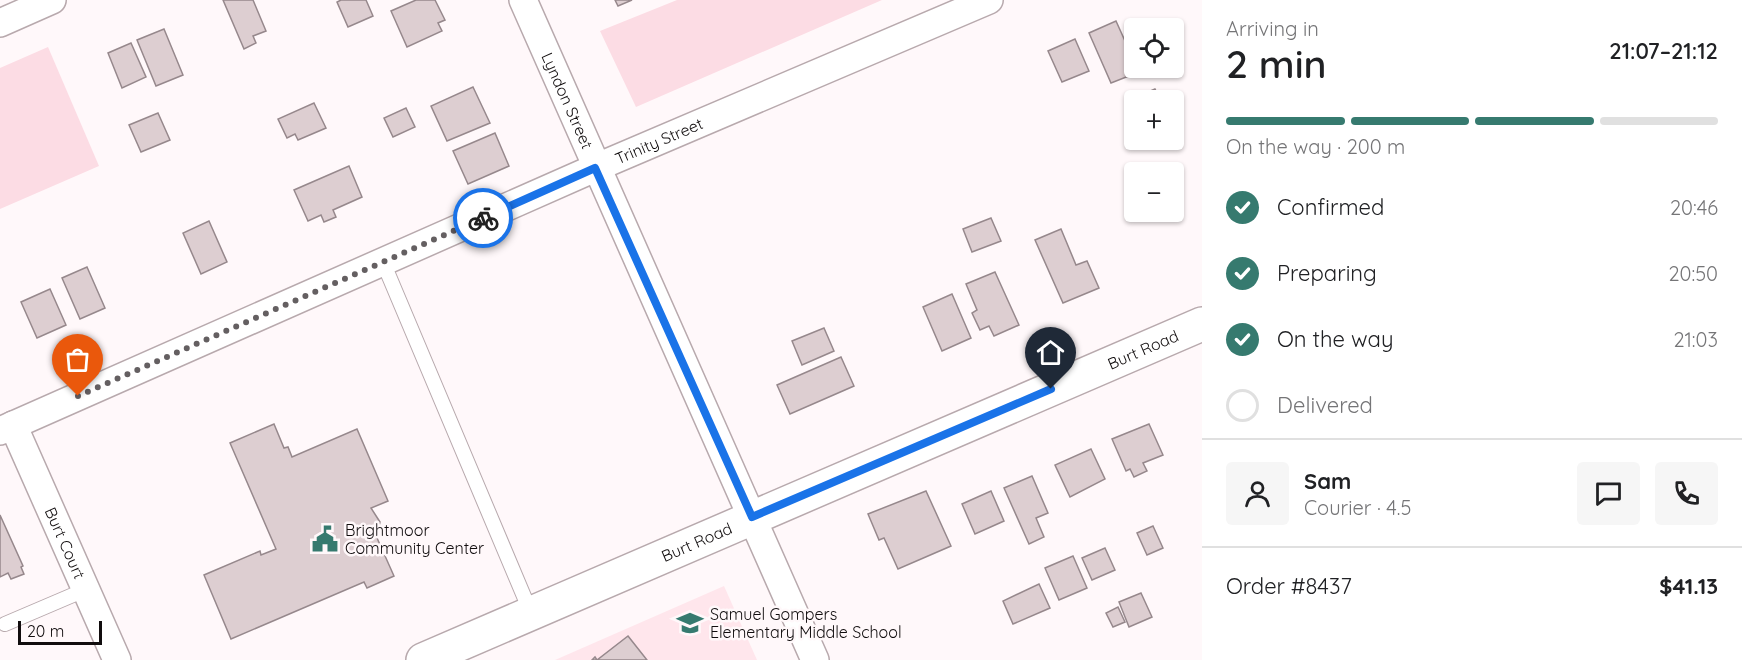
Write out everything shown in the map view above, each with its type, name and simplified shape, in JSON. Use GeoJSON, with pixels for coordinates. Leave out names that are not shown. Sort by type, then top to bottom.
{"type":"FeatureCollection","features":[{"type":"Feature","properties":{"kind":"street"},"geometry":{"type":"LineString","coordinates":[[0,23],[52,0]]}},
{"type":"Feature","properties":{"kind":"street","name":"Lyndon Street"},"geometry":{"type":"LineString","coordinates":[[523,0],[595,168],[815,660]]}},
{"type":"Feature","properties":{"kind":"street","name":"Trinity Street"},"geometry":{"type":"LineString","coordinates":[[7,428],[595,168],[989,0]]}},
{"type":"Feature","properties":{"kind":"street","name":"Burt Road"},"geometry":{"type":"LineString","coordinates":[[432,658],[752,517],[1202,324]]}},
{"type":"Feature","properties":{"kind":"street","name":"Burt Court"},"geometry":{"type":"LineString","coordinates":[[7,428],[87,589],[117,660]]}},
{"type":"Feature","properties":{"kind":"lane"},"geometry":{"type":"LineString","coordinates":[[383,262],[531,613]]}},
{"type":"Feature","properties":{"kind":"lane"},"geometry":{"type":"LineString","coordinates":[[5,624],[87,589]]}},
{"type":"Feature","properties":{"kind":"shaded area"},"geometry":{"type":"Polygon","coordinates":[[[677,0],[882,0],[636,107],[600,31],[677,0]]]}},
{"type":"Feature","properties":{"kind":"shaded area"},"geometry":{"type":"Polygon","coordinates":[[[48,47],[99,166],[0,209],[0,68],[48,47]]]}},
{"type":"Feature","properties":{"kind":"shaded area","name":"Samuel Gompers Elementary Middle School"},"geometry":{"type":"Polygon","coordinates":[[[724,586],[757,660],[555,660],[724,586]]]}},
{"type":"Feature","properties":{"kind":"building"},"geometry":{"type":"Polygon","coordinates":[[[223,0],[253,0],[266,31],[253,36],[256,43],[244,49],[223,0]]]}},
{"type":"Feature","properties":{"kind":"building"},"geometry":{"type":"Polygon","coordinates":[[[366,0],[373,16],[348,27],[337,2],[366,0]]]}},
{"type":"Feature","properties":{"kind":"building"},"geometry":{"type":"Polygon","coordinates":[[[416,0],[435,0],[445,20],[438,23],[442,31],[407,47],[391,11],[416,0]]]}},
{"type":"Feature","properties":{"kind":"building"},"geometry":{"type":"Polygon","coordinates":[[[615,0],[632,0],[618,6],[615,0]]]}},
{"type":"Feature","properties":{"kind":"building"},"geometry":{"type":"Polygon","coordinates":[[[1116,21],[1124,39],[1124,78],[1111,83],[1089,33],[1116,21]]]}},
{"type":"Feature","properties":{"kind":"building"},"geometry":{"type":"Polygon","coordinates":[[[164,29],[183,75],[156,86],[137,40],[164,29]]]}},
{"type":"Feature","properties":{"kind":"building"},"geometry":{"type":"Polygon","coordinates":[[[1075,39],[1089,71],[1062,82],[1048,51],[1075,39]]]}},
{"type":"Feature","properties":{"kind":"building"},"geometry":{"type":"Polygon","coordinates":[[[131,43],[146,77],[122,88],[108,53],[131,43]]]}},
{"type":"Feature","properties":{"kind":"building"},"geometry":{"type":"Polygon","coordinates":[[[473,87],[490,123],[447,141],[431,106],[473,87]]]}},
{"type":"Feature","properties":{"kind":"building"},"geometry":{"type":"Polygon","coordinates":[[[314,103],[326,128],[298,140],[295,134],[287,138],[278,119],[314,103]]]}},
{"type":"Feature","properties":{"kind":"building"},"geometry":{"type":"Polygon","coordinates":[[[406,108],[415,127],[393,137],[384,118],[406,108]]]}},
{"type":"Feature","properties":{"kind":"building"},"geometry":{"type":"Polygon","coordinates":[[[158,113],[170,140],[141,152],[129,125],[158,113]]]}},
{"type":"Feature","properties":{"kind":"building"},"geometry":{"type":"Polygon","coordinates":[[[495,133],[509,166],[468,184],[453,151],[495,133]]]}},
{"type":"Feature","properties":{"kind":"building"},"geometry":{"type":"Polygon","coordinates":[[[349,166],[362,197],[333,210],[336,217],[324,222],[321,215],[308,221],[294,190],[349,166]]]}},
{"type":"Feature","properties":{"kind":"building"},"geometry":{"type":"Polygon","coordinates":[[[991,218],[1001,241],[972,252],[963,229],[991,218]]]}},
{"type":"Feature","properties":{"kind":"building"},"geometry":{"type":"Polygon","coordinates":[[[209,221],[227,262],[201,274],[183,233],[209,221]]]}},
{"type":"Feature","properties":{"kind":"building"},"geometry":{"type":"Polygon","coordinates":[[[1061,229],[1076,265],[1087,261],[1099,288],[1063,303],[1035,240],[1061,229]]]}},
{"type":"Feature","properties":{"kind":"building"},"geometry":{"type":"Polygon","coordinates":[[[87,267],[105,308],[80,319],[62,278],[87,267]]]}},
{"type":"Feature","properties":{"kind":"building"},"geometry":{"type":"Polygon","coordinates":[[[995,272],[1019,325],[994,336],[989,326],[980,330],[972,313],[977,310],[966,284],[995,272]]]}},
{"type":"Feature","properties":{"kind":"building"},"geometry":{"type":"Polygon","coordinates":[[[50,289],[66,325],[37,338],[21,302],[50,289]]]}},
{"type":"Feature","properties":{"kind":"building"},"geometry":{"type":"Polygon","coordinates":[[[952,294],[971,338],[942,351],[923,307],[952,294]]]}},
{"type":"Feature","properties":{"kind":"building"},"geometry":{"type":"Polygon","coordinates":[[[824,328],[834,351],[802,365],[792,341],[824,328]]]}},
{"type":"Feature","properties":{"kind":"building"},"geometry":{"type":"Polygon","coordinates":[[[841,357],[854,386],[790,414],[777,385],[841,357]]]}},
{"type":"Feature","properties":{"kind":"building","name":"Brightmoor Community Center"},"geometry":{"type":"Polygon","coordinates":[[[274,424],[284,448],[288,447],[292,457],[357,429],[388,501],[371,508],[380,522],[379,527],[373,529],[394,576],[367,588],[364,582],[231,639],[204,575],[260,551],[261,555],[276,549],[230,443],[274,424]]]}},
{"type":"Feature","properties":{"kind":"building"},"geometry":{"type":"Polygon","coordinates":[[[1149,424],[1163,455],[1143,463],[1147,471],[1134,477],[1130,469],[1126,471],[1112,439],[1149,424]]]}},
{"type":"Feature","properties":{"kind":"building"},"geometry":{"type":"Polygon","coordinates":[[[1091,449],[1105,479],[1070,497],[1055,465],[1091,449]]]}},
{"type":"Feature","properties":{"kind":"building"},"geometry":{"type":"Polygon","coordinates":[[[1032,476],[1048,513],[1036,518],[1044,537],[1029,544],[1004,488],[1032,476]]]}},
{"type":"Feature","properties":{"kind":"building"},"geometry":{"type":"Polygon","coordinates":[[[926,491],[951,546],[898,569],[884,538],[879,540],[868,514],[926,491]]]}},
{"type":"Feature","properties":{"kind":"building"},"geometry":{"type":"Polygon","coordinates":[[[991,491],[1004,521],[975,534],[962,504],[991,491]]]}},
{"type":"Feature","properties":{"kind":"building"},"geometry":{"type":"Polygon","coordinates":[[[0,515],[23,566],[21,567],[24,574],[11,579],[8,573],[0,577],[0,515]]]}},
{"type":"Feature","properties":{"kind":"building"},"geometry":{"type":"Polygon","coordinates":[[[1153,526],[1163,548],[1147,555],[1137,533],[1153,526]]]}},
{"type":"Feature","properties":{"kind":"building"},"geometry":{"type":"Polygon","coordinates":[[[1105,548],[1115,570],[1092,580],[1082,558],[1105,548]]]}},
{"type":"Feature","properties":{"kind":"building"},"geometry":{"type":"Polygon","coordinates":[[[1073,556],[1087,588],[1059,600],[1045,568],[1073,556]]]}},
{"type":"Feature","properties":{"kind":"building"},"geometry":{"type":"Polygon","coordinates":[[[1039,584],[1050,608],[1013,624],[1003,601],[1039,584]]]}},
{"type":"Feature","properties":{"kind":"building"},"geometry":{"type":"Polygon","coordinates":[[[1141,593],[1152,617],[1129,627],[1119,602],[1141,593]]]}},
{"type":"Feature","properties":{"kind":"building"},"geometry":{"type":"Polygon","coordinates":[[[1118,607],[1125,622],[1113,627],[1106,613],[1118,607]]]}},
{"type":"Feature","properties":{"kind":"building"},"geometry":{"type":"Polygon","coordinates":[[[628,636],[647,660],[597,660],[628,636]]]}},
{"type":"Feature","properties":{"kind":"way so far"},"geometry":{"type":"LineString","coordinates":[[78,396],[483,218]]}},
{"type":"Feature","properties":{"kind":"place","name":"Brightmoor Community Center"},"geometry":{"type":"Point","coordinates":[325,539]}},
{"type":"Feature","properties":{"kind":"place","name":"Samuel Gompers Elementary Middle School"},"geometry":{"type":"Point","coordinates":[690,623]}},
{"type":"Feature","properties":{"kind":"route"},"geometry":{"type":"LineString","coordinates":[[483,218],[595,168],[752,517],[1051,389]]}}]}
